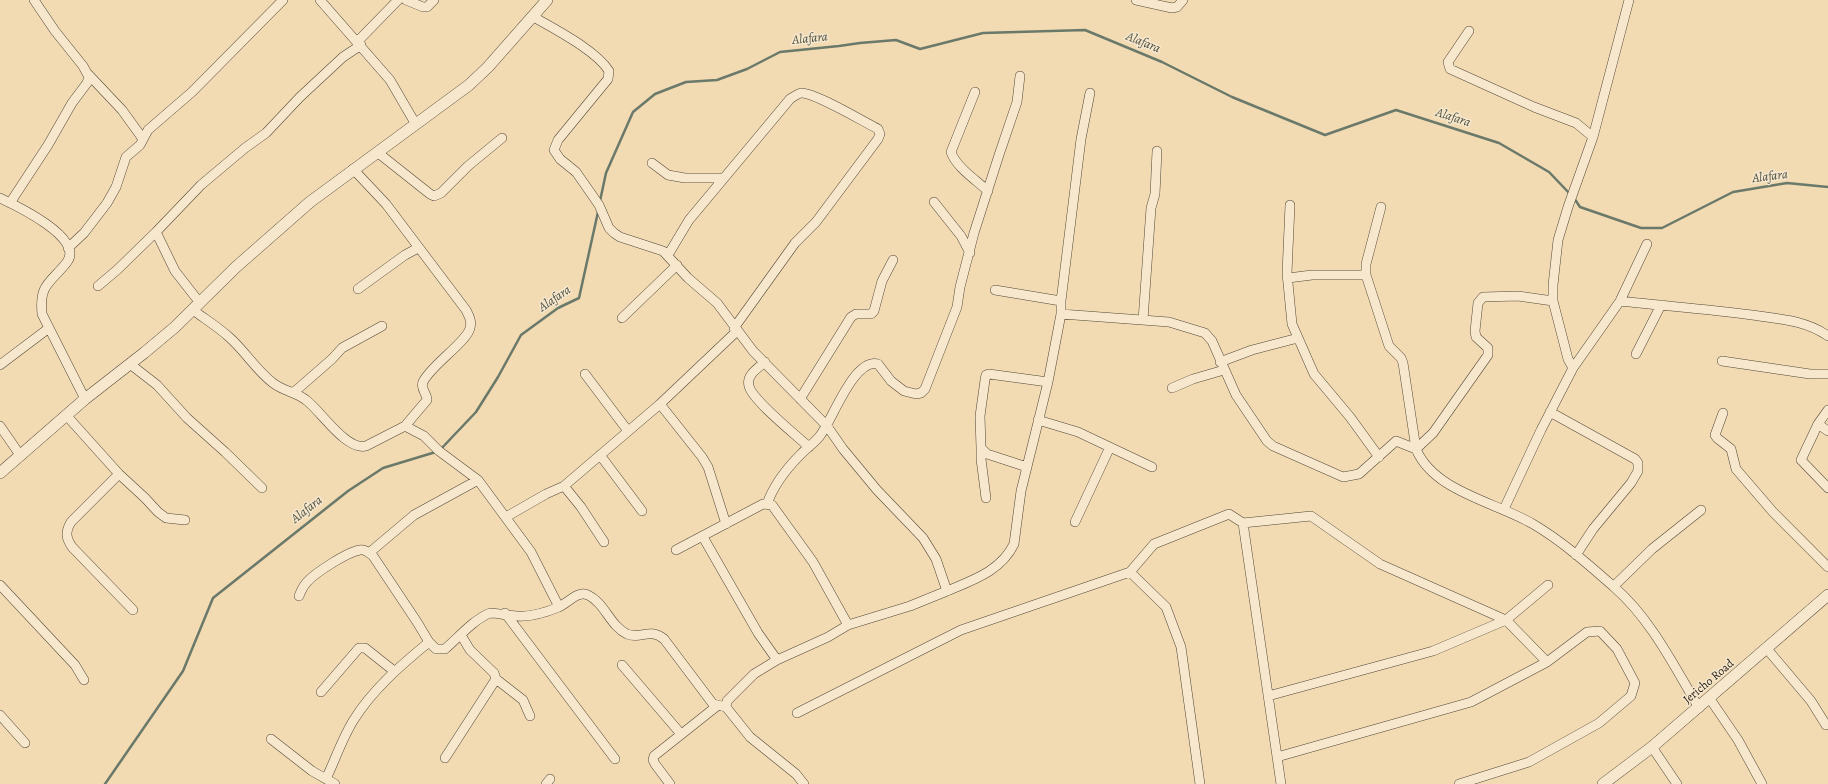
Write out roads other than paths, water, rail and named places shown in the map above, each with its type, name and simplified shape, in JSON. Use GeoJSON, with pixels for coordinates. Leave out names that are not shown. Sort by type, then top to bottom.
{"type":"FeatureCollection","features":[{"type":"Feature","properties":{"kind":"street"},"geometry":{"type":"LineString","coordinates":[[34,0],[55,31],[88,74],[122,110],[143,139]]}},
{"type":"Feature","properties":{"kind":"street"},"geometry":{"type":"LineString","coordinates":[[68,248],[84,233],[107,203],[116,187],[126,157],[140,145],[148,130],[192,92],[283,0]]}},
{"type":"Feature","properties":{"kind":"street"},"geometry":{"type":"LineString","coordinates":[[320,0],[390,80],[415,124]]}},
{"type":"Feature","properties":{"kind":"street"},"geometry":{"type":"LineString","coordinates":[[98,286],[117,270],[156,232],[201,185],[245,148],[266,133],[306,92],[359,43],[398,0]]}},
{"type":"Feature","properties":{"kind":"street"},"geometry":{"type":"LineString","coordinates":[[406,0],[423,7],[427,7],[434,0]]}},
{"type":"Feature","properties":{"kind":"street"},"geometry":{"type":"LineString","coordinates":[[0,473],[85,399],[130,364],[196,306],[281,226],[353,169],[469,85],[488,67],[532,16],[548,0]]}},
{"type":"Feature","properties":{"kind":"street"},"geometry":{"type":"LineString","coordinates":[[1136,0],[1172,8],[1177,7],[1183,0]]}},
{"type":"Feature","properties":{"kind":"street"},"geometry":{"type":"LineString","coordinates":[[1573,368],[1568,359],[1554,301],[1553,285],[1558,240],[1574,189],[1593,137],[1629,0]]}},
{"type":"Feature","properties":{"kind":"street"},"geometry":{"type":"LineString","coordinates":[[532,16],[569,37],[602,62],[609,71],[608,79],[558,140],[554,150],[557,155],[576,172],[599,205],[609,228],[620,237],[663,251],[688,278],[717,303],[753,351],[827,426],[848,455],[923,538],[936,559],[947,591]]}},
{"type":"Feature","properties":{"kind":"street"},"geometry":{"type":"LineString","coordinates":[[1469,32],[1448,62],[1450,69],[1534,107],[1576,123],[1593,137]]}},
{"type":"Feature","properties":{"kind":"street"},"geometry":{"type":"LineString","coordinates":[[10,203],[48,145],[72,103],[87,83],[88,74]]}},
{"type":"Feature","properties":{"kind":"street"},"geometry":{"type":"LineString","coordinates":[[767,504],[773,487],[820,436],[827,426],[834,408],[863,368],[871,363],[880,366],[891,381],[904,390],[916,394],[921,393],[925,389],[957,307],[960,287],[974,233],[1017,102],[1020,76]]}},
{"type":"Feature","properties":{"kind":"street"},"geometry":{"type":"LineString","coordinates":[[975,92],[951,152],[958,163],[988,191]]}},
{"type":"Feature","properties":{"kind":"street"},"geometry":{"type":"LineString","coordinates":[[506,517],[546,494],[564,486],[660,404],[736,329],[794,243],[816,222],[878,139],[880,132],[878,129],[835,106],[802,93],[790,99],[689,220],[668,255]]}},
{"type":"Feature","properties":{"kind":"street"},"geometry":{"type":"LineString","coordinates":[[670,784],[655,764],[653,758],[681,734],[721,707],[754,674],[777,660],[828,637],[848,625],[910,606],[981,577],[992,570],[1011,551],[1016,536],[1021,491],[1048,382],[1061,314],[1061,301],[1081,140],[1090,93]]}},
{"type":"Feature","properties":{"kind":"street"},"geometry":{"type":"LineString","coordinates":[[377,152],[434,196],[441,193],[468,166],[502,138]]}},
{"type":"Feature","properties":{"kind":"street"},"geometry":{"type":"LineString","coordinates":[[1143,320],[1151,208],[1155,194],[1157,151]]}},
{"type":"Feature","properties":{"kind":"street"},"geometry":{"type":"LineString","coordinates":[[652,163],[668,175],[685,178],[723,178]]}},
{"type":"Feature","properties":{"kind":"street"},"geometry":{"type":"LineString","coordinates":[[156,232],[175,271],[196,306],[230,338],[254,365],[273,383],[307,400],[343,437],[358,447],[366,446],[405,426],[426,400],[427,396],[422,385],[427,376],[469,333],[471,321],[466,310],[386,204],[353,169]]}},
{"type":"Feature","properties":{"kind":"street"},"geometry":{"type":"LineString","coordinates":[[0,198],[38,217],[58,233],[68,248],[69,256],[67,262],[45,285],[42,293],[42,314],[85,399]]}},
{"type":"Feature","properties":{"kind":"street"},"geometry":{"type":"LineString","coordinates":[[934,202],[961,236],[970,253]]}},
{"type":"Feature","properties":{"kind":"street"},"geometry":{"type":"LineString","coordinates":[[1290,205],[1288,278],[1292,324],[1314,374],[1350,417],[1379,457]]}},
{"type":"Feature","properties":{"kind":"street"},"geometry":{"type":"LineString","coordinates":[[1381,207],[1366,264],[1366,275],[1389,346],[1401,358],[1403,363],[1416,449],[1420,460],[1442,479],[1476,499],[1504,509],[1535,525],[1576,555],[1614,586],[1625,596],[1644,620],[1699,708]]}},
{"type":"Feature","properties":{"kind":"street"},"geometry":{"type":"LineString","coordinates":[[1504,509],[1550,412],[1573,368],[1620,301],[1647,244]]}},
{"type":"Feature","properties":{"kind":"street"},"geometry":{"type":"LineString","coordinates":[[358,289],[418,248]]}},
{"type":"Feature","properties":{"kind":"street"},"geometry":{"type":"LineString","coordinates":[[800,400],[851,317],[856,314],[871,314],[874,311],[882,281],[893,260]]}},
{"type":"Feature","properties":{"kind":"street"},"geometry":{"type":"LineString","coordinates":[[622,318],[677,265]]}},
{"type":"Feature","properties":{"kind":"street"},"geometry":{"type":"LineString","coordinates":[[1288,278],[1312,275],[1366,275]]}},
{"type":"Feature","properties":{"kind":"street"},"geometry":{"type":"LineString","coordinates":[[995,290],[1061,301]]}},
{"type":"Feature","properties":{"kind":"street"},"geometry":{"type":"LineString","coordinates":[[1416,449],[1433,433],[1488,355],[1488,348],[1479,341],[1475,331],[1478,303],[1481,299],[1483,297],[1518,296],[1554,301]]}},
{"type":"Feature","properties":{"kind":"street"},"geometry":{"type":"LineString","coordinates":[[1620,301],[1723,311],[1790,320],[1816,328],[1828,336]]}},
{"type":"Feature","properties":{"kind":"street"},"geometry":{"type":"LineString","coordinates":[[1636,354],[1661,305]]}},
{"type":"Feature","properties":{"kind":"street"},"geometry":{"type":"LineString","coordinates":[[1061,314],[1169,322],[1205,333],[1212,341],[1236,395],[1267,441],[1273,446],[1343,477],[1359,474],[1396,441],[1416,449]]}},
{"type":"Feature","properties":{"kind":"street"},"geometry":{"type":"LineString","coordinates":[[293,393],[332,359],[342,348],[382,326]]}},
{"type":"Feature","properties":{"kind":"street"},"geometry":{"type":"LineString","coordinates":[[0,365],[49,328]]}},
{"type":"Feature","properties":{"kind":"street"},"geometry":{"type":"LineString","coordinates":[[1172,388],[1222,366],[1252,350],[1298,338]]}},
{"type":"Feature","properties":{"kind":"street"},"geometry":{"type":"LineString","coordinates":[[1722,361],[1810,374],[1828,374]]}},
{"type":"Feature","properties":{"kind":"street"},"geometry":{"type":"LineString","coordinates":[[765,362],[750,375],[748,385],[755,398],[809,447]]}},
{"type":"Feature","properties":{"kind":"street"},"geometry":{"type":"LineString","coordinates":[[130,364],[158,385],[187,418],[262,488]]}},
{"type":"Feature","properties":{"kind":"street"},"geometry":{"type":"LineString","coordinates":[[585,374],[628,431]]}},
{"type":"Feature","properties":{"kind":"street"},"geometry":{"type":"LineString","coordinates":[[986,498],[981,459],[980,416],[986,375],[989,374],[1048,382]]}},
{"type":"Feature","properties":{"kind":"street"},"geometry":{"type":"LineString","coordinates":[[660,404],[702,457],[708,467],[726,524]]}},
{"type":"Feature","properties":{"kind":"street"},"geometry":{"type":"LineString","coordinates":[[1828,410],[1818,424],[1802,460],[1828,488]]}},
{"type":"Feature","properties":{"kind":"street"},"geometry":{"type":"LineString","coordinates":[[1550,412],[1635,459],[1638,463],[1638,471],[1631,483],[1592,529],[1576,555]]}},
{"type":"Feature","properties":{"kind":"street"},"geometry":{"type":"LineString","coordinates":[[1723,413],[1716,435],[1717,438],[1731,449],[1736,469],[1773,512],[1828,568]]}},
{"type":"Feature","properties":{"kind":"street"},"geometry":{"type":"LineString","coordinates":[[66,415],[119,474],[163,517],[185,520]]}},
{"type":"Feature","properties":{"kind":"street"},"geometry":{"type":"LineString","coordinates":[[1038,420],[1078,432],[1152,467]]}},
{"type":"Feature","properties":{"kind":"street"},"geometry":{"type":"LineString","coordinates":[[1818,424],[1828,431]]}},
{"type":"Feature","properties":{"kind":"street"},"geometry":{"type":"LineString","coordinates":[[0,426],[20,455]]}},
{"type":"Feature","properties":{"kind":"street"},"geometry":{"type":"LineString","coordinates":[[405,426],[424,436],[439,451],[478,480],[531,552],[559,607]]}},
{"type":"Feature","properties":{"kind":"street"},"geometry":{"type":"LineString","coordinates":[[1075,522],[1110,447]]}},
{"type":"Feature","properties":{"kind":"street"},"geometry":{"type":"LineString","coordinates":[[981,448],[987,454],[1027,467]]}},
{"type":"Feature","properties":{"kind":"street"},"geometry":{"type":"LineString","coordinates":[[600,454],[642,511]]}},
{"type":"Feature","properties":{"kind":"street"},"geometry":{"type":"LineString","coordinates":[[119,474],[71,522],[66,530],[67,539],[72,547],[133,610]]}},
{"type":"Feature","properties":{"kind":"street"},"geometry":{"type":"LineString","coordinates":[[369,553],[414,515],[478,480]]}},
{"type":"Feature","properties":{"kind":"street"},"geometry":{"type":"LineString","coordinates":[[564,486],[581,507],[604,542]]}},
{"type":"Feature","properties":{"kind":"street"},"geometry":{"type":"LineString","coordinates":[[676,550],[763,504],[772,505],[813,562],[848,625]]}},
{"type":"Feature","properties":{"kind":"street"},"geometry":{"type":"LineString","coordinates":[[1614,586],[1652,549],[1701,510]]}},
{"type":"Feature","properties":{"kind":"street"},"geometry":{"type":"LineString","coordinates":[[797,713],[961,630],[1130,572],[1154,544],[1229,514],[1243,523],[1311,516],[1380,564],[1506,620],[1547,662]]}},
{"type":"Feature","properties":{"kind":"street"},"geometry":{"type":"LineString","coordinates":[[1243,523],[1281,784]]}},
{"type":"Feature","properties":{"kind":"street"},"geometry":{"type":"LineString","coordinates":[[703,537],[758,634],[777,660]]}},
{"type":"Feature","properties":{"kind":"street"},"geometry":{"type":"LineString","coordinates":[[299,596],[306,583],[326,568],[351,553],[360,550],[369,553],[417,622],[428,642],[436,649],[440,650],[445,649],[476,620],[490,613],[524,616],[559,607],[578,594],[584,594],[594,598],[622,631],[629,635],[654,633],[664,639],[713,704],[721,707],[750,737],[796,774],[804,784]]}},
{"type":"Feature","properties":{"kind":"street"},"geometry":{"type":"LineString","coordinates":[[1130,572],[1166,607],[1181,646],[1200,784]]}},
{"type":"Feature","properties":{"kind":"street"},"geometry":{"type":"LineString","coordinates":[[0,585],[75,665],[84,680]]}},
{"type":"Feature","properties":{"kind":"street"},"geometry":{"type":"LineString","coordinates":[[1268,696],[1433,651],[1506,620],[1548,585]]}},
{"type":"Feature","properties":{"kind":"street","name":"Jericho Road"},"geometry":{"type":"LineString","coordinates":[[1603,784],[1652,747],[1699,708],[1828,595]]}},
{"type":"Feature","properties":{"kind":"street"},"geometry":{"type":"LineString","coordinates":[[505,614],[615,759]]}},
{"type":"Feature","properties":{"kind":"street"},"geometry":{"type":"LineString","coordinates":[[1277,757],[1471,702],[1547,662],[1587,632],[1600,631],[1617,649],[1636,683],[1631,696],[1599,724],[1529,762],[1459,784]]}},
{"type":"Feature","properties":{"kind":"street"},"geometry":{"type":"LineString","coordinates":[[461,635],[470,650],[494,673],[496,679],[523,700],[530,716]]}},
{"type":"Feature","properties":{"kind":"street"},"geometry":{"type":"LineString","coordinates":[[326,779],[353,721],[368,700],[394,671],[428,642]]}},
{"type":"Feature","properties":{"kind":"street"},"geometry":{"type":"LineString","coordinates":[[321,692],[359,648],[365,648],[394,671]]}},
{"type":"Feature","properties":{"kind":"street"},"geometry":{"type":"LineString","coordinates":[[1767,649],[1811,701],[1826,724]]}},
{"type":"Feature","properties":{"kind":"street"},"geometry":{"type":"LineString","coordinates":[[622,665],[681,734]]}},
{"type":"Feature","properties":{"kind":"street"},"geometry":{"type":"LineString","coordinates":[[445,758],[496,679]]}},
{"type":"Feature","properties":{"kind":"street"},"geometry":{"type":"LineString","coordinates":[[1710,698],[1738,740],[1762,784]]}},
{"type":"Feature","properties":{"kind":"street"},"geometry":{"type":"LineString","coordinates":[[0,715],[25,743]]}},
{"type":"Feature","properties":{"kind":"street"},"geometry":{"type":"LineString","coordinates":[[271,739],[312,771],[335,784]]}},
{"type":"Feature","properties":{"kind":"street"},"geometry":{"type":"LineString","coordinates":[[1652,747],[1677,784]]}},
{"type":"Feature","properties":{"kind":"waterway","name":"Alafara"},"geometry":{"type":"LineString","coordinates":[[600,201],[606,173],[633,112],[655,94],[686,82],[717,80],[747,69],[780,52],[896,40],[920,49],[983,33],[1085,30],[1162,62],[1232,97],[1325,135],[1396,110],[1499,143],[1549,172],[1571,195]]}},
{"type":"Feature","properties":{"kind":"waterway","name":"Alafara"},"geometry":{"type":"LineString","coordinates":[[1574,198],[1580,207],[1641,228],[1662,228],[1733,192],[1787,183],[1828,187]]}},
{"type":"Feature","properties":{"kind":"waterway","name":"Alafara"},"geometry":{"type":"LineString","coordinates":[[105,784],[183,671],[213,598],[348,491],[383,468],[439,451],[476,412],[498,377],[521,335],[558,308],[579,298],[598,212]]}}]}
